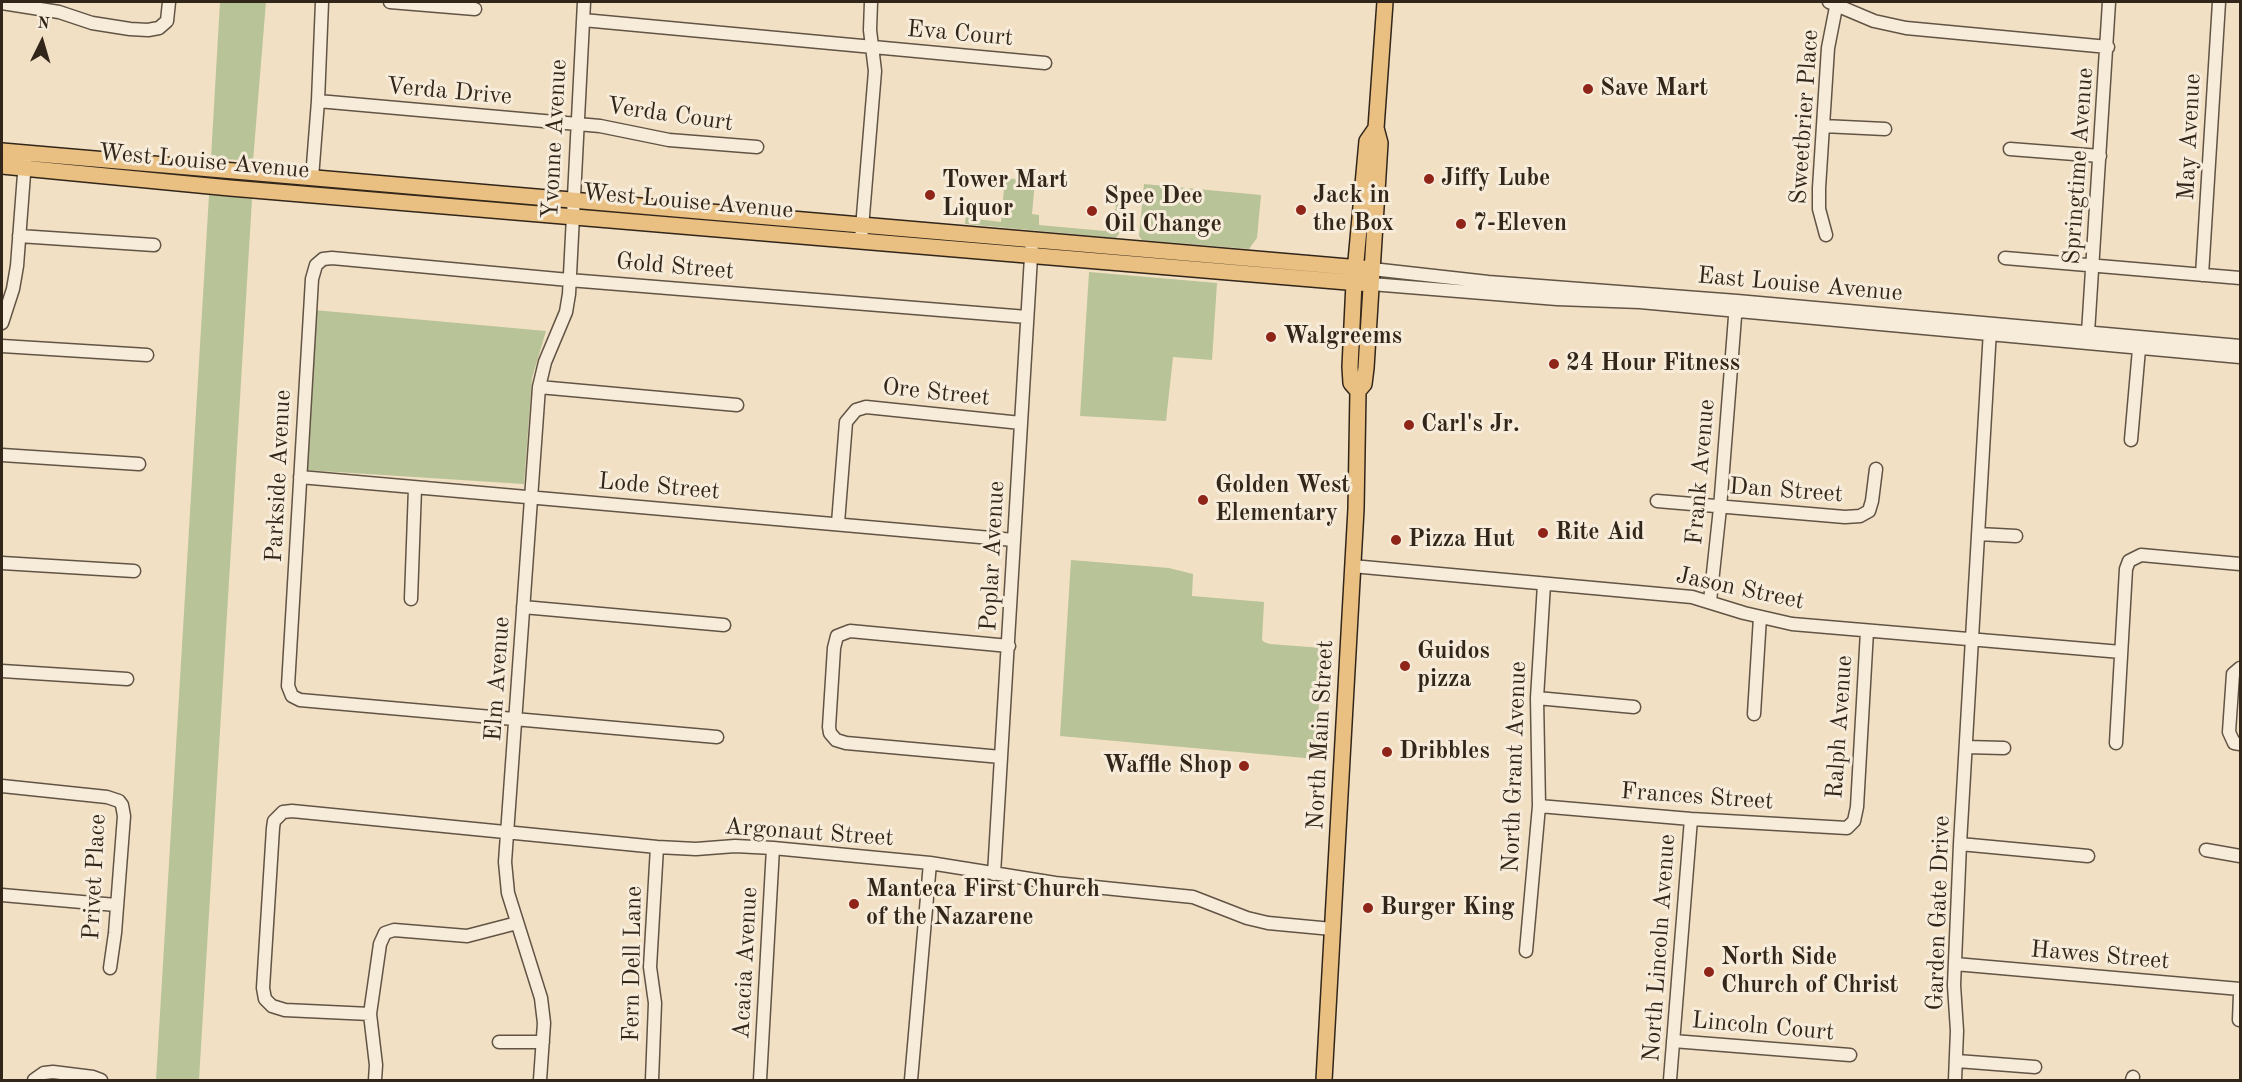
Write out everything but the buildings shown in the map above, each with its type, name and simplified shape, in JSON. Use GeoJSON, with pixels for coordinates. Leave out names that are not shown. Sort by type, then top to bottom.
{"type":"FeatureCollection","features":[{"type":"Feature","properties":{"kind":"main road","name":"North Main Street"},"geometry":{"type":"LineString","coordinates":[[1324,1080],[1341,805],[1356,497],[1358,391],[1364,384],[1372,277],[1380,143],[1376,128],[1385,2]]}},
{"type":"Feature","properties":{"kind":"main road","name":"North Main Street"},"geometry":{"type":"LineString","coordinates":[[1358,391],[1351,383],[1354,275],[1367,141],[1376,128]]}},
{"type":"Feature","properties":{"kind":"main road","name":"West Louise Avenue"},"geometry":{"type":"LineString","coordinates":[[2,151],[25,160],[230,188],[573,208],[1354,275]]}},
{"type":"Feature","properties":{"kind":"main road","name":"West Louise Avenue"},"geometry":{"type":"LineString","coordinates":[[2,166],[25,160],[312,178],[573,208]]}},
{"type":"Feature","properties":{"kind":"main road","name":"East Louise Avenue"},"geometry":{"type":"LineString","coordinates":[[1354,275],[1372,277]]}},
{"type":"Feature","properties":{"kind":"street"},"geometry":{"type":"LineString","coordinates":[[2,3],[59,7],[92,23],[130,29],[159,28],[167,21],[170,2]]}},
{"type":"Feature","properties":{"kind":"street"},"geometry":{"type":"LineString","coordinates":[[312,178],[322,2]]}},
{"type":"Feature","properties":{"kind":"street"},"geometry":{"type":"LineString","coordinates":[[390,2],[475,9]]}},
{"type":"Feature","properties":{"kind":"street","name":"Yvonne Avenue"},"geometry":{"type":"LineString","coordinates":[[569,280],[584,2]]}},
{"type":"Feature","properties":{"kind":"street"},"geometry":{"type":"LineString","coordinates":[[862,232],[875,71],[870,30],[871,2]]}},
{"type":"Feature","properties":{"kind":"street","name":"Springtime Avenue"},"geometry":{"type":"LineString","coordinates":[[2088,333],[2108,47],[2109,2]]}},
{"type":"Feature","properties":{"kind":"street","name":"May Avenue"},"geometry":{"type":"LineString","coordinates":[[2202,275],[2219,2]]}},
{"type":"Feature","properties":{"kind":"street"},"geometry":{"type":"LineString","coordinates":[[1834,3],[1874,21],[1905,28],[2108,47]]}},
{"type":"Feature","properties":{"kind":"street","name":"Sweetbrier Place"},"geometry":{"type":"LineString","coordinates":[[1826,235],[1819,209],[1822,126],[1834,3]]}},
{"type":"Feature","properties":{"kind":"street","name":"Eva Court"},"geometry":{"type":"LineString","coordinates":[[583,20],[1045,63]]}},
{"type":"Feature","properties":{"kind":"street","name":"Verda Drive"},"geometry":{"type":"LineString","coordinates":[[318,101],[577,124]]}},
{"type":"Feature","properties":{"kind":"street","name":"Verda Court"},"geometry":{"type":"LineString","coordinates":[[577,124],[600,126],[669,140],[757,147]]}},
{"type":"Feature","properties":{"kind":"street"},"geometry":{"type":"LineString","coordinates":[[1822,126],[1885,129]]}},
{"type":"Feature","properties":{"kind":"street"},"geometry":{"type":"LineString","coordinates":[[2010,149],[2100,156]]}},
{"type":"Feature","properties":{"kind":"street"},"geometry":{"type":"LineString","coordinates":[[2,323],[13,289],[25,160]]}},
{"type":"Feature","properties":{"kind":"street"},"geometry":{"type":"LineString","coordinates":[[19,236],[154,245]]}},
{"type":"Feature","properties":{"kind":"street","name":"Poplar Avenue"},"geometry":{"type":"LineString","coordinates":[[994,874],[1031,247]]}},
{"type":"Feature","properties":{"kind":"street","name":"Gold Street"},"geometry":{"type":"LineString","coordinates":[[321,261],[332,258],[569,280],[1027,317]]}},
{"type":"Feature","properties":{"kind":"street"},"geometry":{"type":"LineString","coordinates":[[2005,258],[2241,278]]}},
{"type":"Feature","properties":{"kind":"street","name":"Parkside Avenue"},"geometry":{"type":"LineString","coordinates":[[321,261],[316,265],[312,279],[288,686],[292,696],[300,700],[517,719]]}},
{"type":"Feature","properties":{"kind":"street","name":"East Louise Avenue"},"geometry":{"type":"LineString","coordinates":[[1372,277],[1488,282],[1990,330],[2139,349],[2241,357]]}},
{"type":"Feature","properties":{"kind":"street","name":"Elm Avenue"},"geometry":{"type":"LineString","coordinates":[[540,1080],[543,1042],[541,998],[508,892],[505,871],[539,387],[545,362],[566,312],[569,280]]}},
{"type":"Feature","properties":{"kind":"street","name":"Frank Avenue"},"geometry":{"type":"LineString","coordinates":[[1710,601],[1736,306]]}},
{"type":"Feature","properties":{"kind":"street","name":"East Louise Avenue"},"geometry":{"type":"LineString","coordinates":[[1990,330],[2088,333],[2241,346]]}},
{"type":"Feature","properties":{"kind":"street","name":"Garden Gate Drive"},"geometry":{"type":"LineString","coordinates":[[1955,1080],[1957,1031],[1954,985],[1960,844],[1990,330]]}},
{"type":"Feature","properties":{"kind":"street"},"geometry":{"type":"LineString","coordinates":[[2,346],[147,355]]}},
{"type":"Feature","properties":{"kind":"street"},"geometry":{"type":"LineString","coordinates":[[2131,440],[2139,349]]}},
{"type":"Feature","properties":{"kind":"street"},"geometry":{"type":"LineString","coordinates":[[539,387],[737,405]]}},
{"type":"Feature","properties":{"kind":"street","name":"Ore Street"},"geometry":{"type":"LineString","coordinates":[[838,523],[846,422],[856,410],[866,407],[1021,423]]}},
{"type":"Feature","properties":{"kind":"street"},"geometry":{"type":"LineString","coordinates":[[2,455],[139,464]]}},
{"type":"Feature","properties":{"kind":"street","name":"Dan Street"},"geometry":{"type":"LineString","coordinates":[[1657,501],[1720,508],[1845,517],[1860,516],[1869,511],[1876,469]]}},
{"type":"Feature","properties":{"kind":"street","name":"Lode Street"},"geometry":{"type":"LineString","coordinates":[[300,477],[1014,540]]}},
{"type":"Feature","properties":{"kind":"street"},"geometry":{"type":"LineString","coordinates":[[411,598],[415,488]]}},
{"type":"Feature","properties":{"kind":"street"},"geometry":{"type":"LineString","coordinates":[[1978,534],[2016,536]]}},
{"type":"Feature","properties":{"kind":"street"},"geometry":{"type":"LineString","coordinates":[[2116,743],[2124,588],[2129,561],[2141,555],[2241,564]]}},
{"type":"Feature","properties":{"kind":"street"},"geometry":{"type":"LineString","coordinates":[[2,563],[134,571]]}},
{"type":"Feature","properties":{"kind":"street","name":"Jason Street"},"geometry":{"type":"LineString","coordinates":[[1352,566],[1692,597],[1792,624],[2121,652]]}},
{"type":"Feature","properties":{"kind":"street","name":"North Grant Avenue"},"geometry":{"type":"LineString","coordinates":[[1526,951],[1539,806],[1537,698],[1544,584]]}},
{"type":"Feature","properties":{"kind":"street"},"geometry":{"type":"LineString","coordinates":[[523,607],[724,625]]}},
{"type":"Feature","properties":{"kind":"street"},"geometry":{"type":"LineString","coordinates":[[1754,714],[1760,617]]}},
{"type":"Feature","properties":{"kind":"street"},"geometry":{"type":"LineString","coordinates":[[1001,757],[846,743],[836,740],[830,733],[829,727],[834,648],[837,636],[850,631],[1009,646]]}},
{"type":"Feature","properties":{"kind":"street","name":"Ralph Avenue"},"geometry":{"type":"LineString","coordinates":[[1851,825],[1857,807],[1868,631]]}},
{"type":"Feature","properties":{"kind":"street"},"geometry":{"type":"LineString","coordinates":[[2241,668],[2233,674],[2229,732],[2234,743],[2241,744]]}},
{"type":"Feature","properties":{"kind":"street"},"geometry":{"type":"LineString","coordinates":[[2,671],[127,679]]}},
{"type":"Feature","properties":{"kind":"street"},"geometry":{"type":"LineString","coordinates":[[1537,698],[1634,707]]}},
{"type":"Feature","properties":{"kind":"street"},"geometry":{"type":"LineString","coordinates":[[517,719],[717,737]]}},
{"type":"Feature","properties":{"kind":"street"},"geometry":{"type":"LineString","coordinates":[[1966,747],[2004,748]]}},
{"type":"Feature","properties":{"kind":"street","name":"Privet Place"},"geometry":{"type":"LineString","coordinates":[[2,786],[107,796],[119,801],[122,805],[115,933],[110,968]]}},
{"type":"Feature","properties":{"kind":"street","name":"Frances Street"},"geometry":{"type":"LineString","coordinates":[[1539,806],[1841,829],[1851,825]]}},
{"type":"Feature","properties":{"kind":"street","name":"Argonaut Street"},"geometry":{"type":"LineString","coordinates":[[370,1014],[285,1010],[268,1004],[263,988],[273,828],[274,821],[279,815],[292,812],[657,847],[773,848],[930,863],[1055,884],[1194,897],[1247,918],[1268,923],[1332,929]]}},
{"type":"Feature","properties":{"kind":"street","name":"North Lincoln Avenue"},"geometry":{"type":"LineString","coordinates":[[1670,1080],[1691,819]]}},
{"type":"Feature","properties":{"kind":"street"},"geometry":{"type":"LineString","coordinates":[[1960,844],[2088,855]]}},
{"type":"Feature","properties":{"kind":"street","name":"Fern Dell Lane"},"geometry":{"type":"LineString","coordinates":[[652,1080],[655,1003],[650,967],[657,847]]}},
{"type":"Feature","properties":{"kind":"street","name":"Acacia Avenue"},"geometry":{"type":"LineString","coordinates":[[760,1080],[773,848]]}},
{"type":"Feature","properties":{"kind":"street"},"geometry":{"type":"LineString","coordinates":[[2206,850],[2238,856]]}},
{"type":"Feature","properties":{"kind":"street"},"geometry":{"type":"LineString","coordinates":[[911,1080],[930,863]]}},
{"type":"Feature","properties":{"kind":"street"},"geometry":{"type":"LineString","coordinates":[[2,895],[116,905]]}},
{"type":"Feature","properties":{"kind":"street"},"geometry":{"type":"LineString","coordinates":[[375,1080],[376,1065],[370,1014],[382,937],[385,933],[398,930],[467,936],[518,922]]}},
{"type":"Feature","properties":{"kind":"street","name":"Hawes Street"},"geometry":{"type":"LineString","coordinates":[[1955,964],[2241,989]]}},
{"type":"Feature","properties":{"kind":"street"},"geometry":{"type":"LineString","coordinates":[[2239,1020],[2241,994]]}},
{"type":"Feature","properties":{"kind":"street","name":"Lincoln Court"},"geometry":{"type":"LineString","coordinates":[[1673,1041],[1850,1055]]}},
{"type":"Feature","properties":{"kind":"street"},"geometry":{"type":"LineString","coordinates":[[499,1042],[543,1042]]}},
{"type":"Feature","properties":{"kind":"street"},"geometry":{"type":"LineString","coordinates":[[1957,1061],[2035,1067]]}},
{"type":"Feature","properties":{"kind":"street"},"geometry":{"type":"LineString","coordinates":[[34,1080],[44,1073],[52,1072],[101,1080]]}},
{"type":"Feature","properties":{"kind":"green space"},"geometry":{"type":"Polygon","coordinates":[[[220,2],[266,2],[253,161],[211,158],[220,2]]]}},
{"type":"Feature","properties":{"kind":"green space"},"geometry":{"type":"Polygon","coordinates":[[[1005,178],[1035,181],[1032,214],[1039,215],[1039,225],[1105,231],[1106,228],[1114,228],[1116,203],[1123,203],[1120,232],[1116,238],[965,224],[966,215],[976,216],[976,219],[1001,222],[1005,178]]]}},
{"type":"Feature","properties":{"kind":"green space"},"geometry":{"type":"Polygon","coordinates":[[[1144,184],[1261,195],[1257,238],[1249,249],[1142,240],[1139,236],[1144,184]]]}},
{"type":"Feature","properties":{"kind":"green space"},"geometry":{"type":"Polygon","coordinates":[[[209,195],[252,199],[199,1080],[156,1080],[209,195]]]}},
{"type":"Feature","properties":{"kind":"green space"},"geometry":{"type":"Polygon","coordinates":[[[1089,272],[1217,283],[1212,360],[1173,357],[1166,421],[1080,416],[1089,272]]]}},
{"type":"Feature","properties":{"kind":"green space"},"geometry":{"type":"Polygon","coordinates":[[[314,310],[546,331],[532,378],[524,484],[305,470],[314,310]]]}},
{"type":"Feature","properties":{"kind":"green space"},"geometry":{"type":"Polygon","coordinates":[[[1071,560],[1169,568],[1193,574],[1192,596],[1264,602],[1262,640],[1264,642],[1322,648],[1316,759],[1060,736],[1071,560]]]}},
{"type":"Feature","properties":{"kind":"place","name":"Save Mart"},"geometry":{"type":"Point","coordinates":[1588,89]}},
{"type":"Feature","properties":{"kind":"place","name":"Jiffy Lube"},"geometry":{"type":"Point","coordinates":[1429,179]}},
{"type":"Feature","properties":{"kind":"place","name":"Tower Mart Liquor"},"geometry":{"type":"Point","coordinates":[930,195]}},
{"type":"Feature","properties":{"kind":"place","name":"Jack in the Box"},"geometry":{"type":"Point","coordinates":[1301,210]}},
{"type":"Feature","properties":{"kind":"place","name":"Spee Dee Oil Change"},"geometry":{"type":"Point","coordinates":[1092,211]}},
{"type":"Feature","properties":{"kind":"place","name":"7-Eleven"},"geometry":{"type":"Point","coordinates":[1461,224]}},
{"type":"Feature","properties":{"kind":"place","name":"Walgreems"},"geometry":{"type":"Point","coordinates":[1271,337]}},
{"type":"Feature","properties":{"kind":"place","name":"24 Hour Fitness"},"geometry":{"type":"Point","coordinates":[1554,364]}},
{"type":"Feature","properties":{"kind":"place","name":"Carl's Jr."},"geometry":{"type":"Point","coordinates":[1409,425]}},
{"type":"Feature","properties":{"kind":"place","name":"Golden West Elementary"},"geometry":{"type":"Point","coordinates":[1203,500]}},
{"type":"Feature","properties":{"kind":"place","name":"Rite Aid"},"geometry":{"type":"Point","coordinates":[1543,533]}},
{"type":"Feature","properties":{"kind":"place","name":"Pizza Hut"},"geometry":{"type":"Point","coordinates":[1396,540]}},
{"type":"Feature","properties":{"kind":"place","name":"Guidos pizza"},"geometry":{"type":"Point","coordinates":[1405,666]}},
{"type":"Feature","properties":{"kind":"place","name":"Dribbles"},"geometry":{"type":"Point","coordinates":[1387,752]}},
{"type":"Feature","properties":{"kind":"place","name":"Waffle Shop"},"geometry":{"type":"Point","coordinates":[1244,766]}},
{"type":"Feature","properties":{"kind":"place","name":"Manteca First Church of the Nazarene"},"geometry":{"type":"Point","coordinates":[854,904]}},
{"type":"Feature","properties":{"kind":"place","name":"Burger King"},"geometry":{"type":"Point","coordinates":[1368,908]}},
{"type":"Feature","properties":{"kind":"place","name":"North Side Church of Christ"},"geometry":{"type":"Point","coordinates":[1709,972]}}]}
